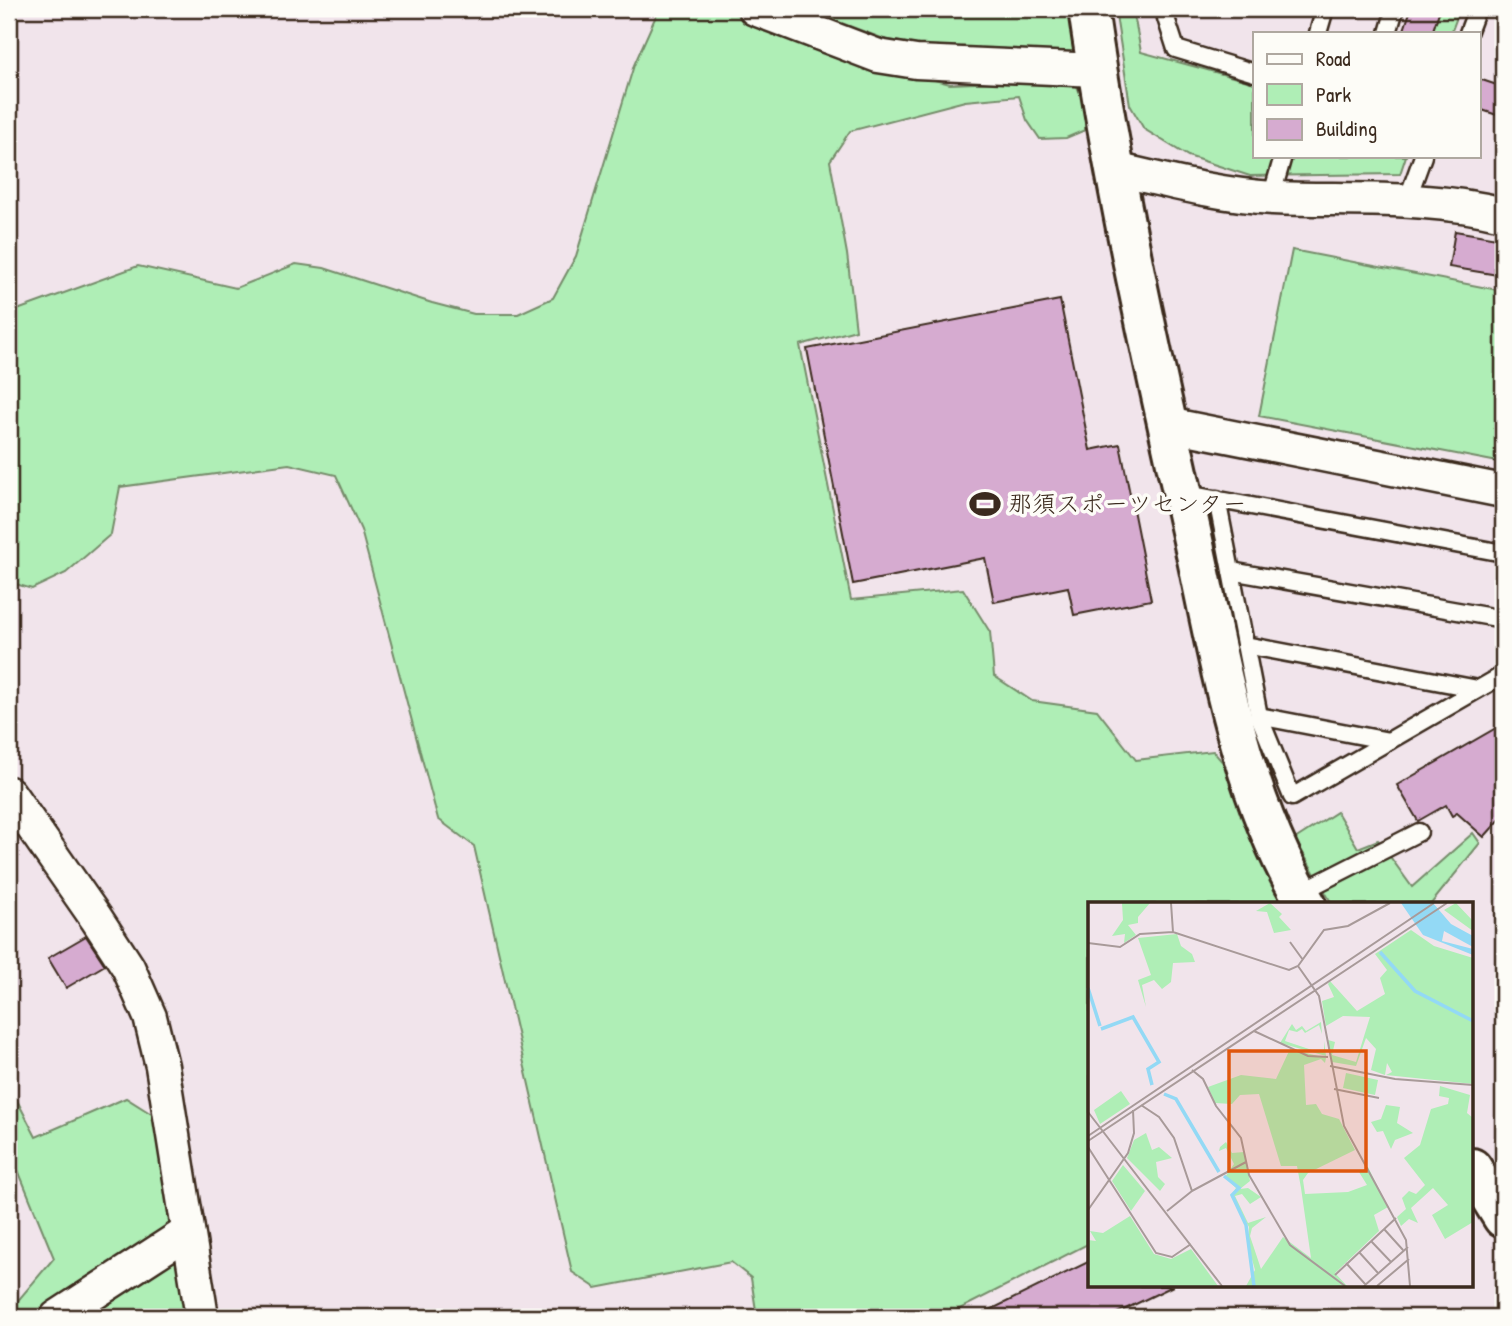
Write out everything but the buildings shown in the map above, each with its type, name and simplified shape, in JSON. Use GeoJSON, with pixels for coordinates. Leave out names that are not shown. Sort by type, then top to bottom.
{"type":"FeatureCollection","features":[{"type":"Feature","properties":{"kind":"street"},"geometry":{"type":"LineString","coordinates":[[755,9],[878,56],[916,62],[1097,70]]}},
{"type":"Feature","properties":{"kind":"street"},"geometry":{"type":"LineString","coordinates":[[1088,9],[1115,169],[1167,424],[1200,496],[1225,687],[1243,756],[1270,836],[1302,899]]}},
{"type":"Feature","properties":{"kind":"street"},"geometry":{"type":"LineString","coordinates":[[1115,169],[1218,191],[1271,198],[1407,200],[1457,204],[1503,214]]}},
{"type":"Feature","properties":{"kind":"street"},"geometry":{"type":"LineString","coordinates":[[1167,424],[1503,491]]}},
{"type":"Feature","properties":{"kind":"street"},"geometry":{"type":"LineString","coordinates":[[9,793],[116,947],[150,1017],[162,1066],[202,1317]]}},
{"type":"Feature","properties":{"kind":"street"},"geometry":{"type":"LineString","coordinates":[[1474,1175],[1503,1218]]}},
{"type":"Feature","properties":{"kind":"street"},"geometry":{"type":"LineString","coordinates":[[57,1317],[188,1232]]}},
{"type":"Feature","properties":{"kind":"lane"},"geometry":{"type":"LineString","coordinates":[[1168,9],[1166,18],[1176,49],[1253,72]]}},
{"type":"Feature","properties":{"kind":"lane"},"geometry":{"type":"LineString","coordinates":[[1318,32],[1325,9]]}},
{"type":"Feature","properties":{"kind":"lane"},"geometry":{"type":"LineString","coordinates":[[1388,32],[1395,9]]}},
{"type":"Feature","properties":{"kind":"lane"},"geometry":{"type":"LineString","coordinates":[[1468,32],[1477,9]]}},
{"type":"Feature","properties":{"kind":"lane"},"geometry":{"type":"LineString","coordinates":[[1271,198],[1282,158]]}},
{"type":"Feature","properties":{"kind":"lane"},"geometry":{"type":"LineString","coordinates":[[1407,200],[1422,158]]}},
{"type":"Feature","properties":{"kind":"lane"},"geometry":{"type":"LineString","coordinates":[[1200,496],[1503,552]]}},
{"type":"Feature","properties":{"kind":"lane"},"geometry":{"type":"LineString","coordinates":[[1200,496],[1231,571],[1259,716],[1292,797],[1503,675]]}},
{"type":"Feature","properties":{"kind":"lane"},"geometry":{"type":"LineString","coordinates":[[1231,571],[1503,619]]}},
{"type":"Feature","properties":{"kind":"lane"},"geometry":{"type":"LineString","coordinates":[[1245,645],[1478,689]]}},
{"type":"Feature","properties":{"kind":"lane"},"geometry":{"type":"LineString","coordinates":[[1259,716],[1389,741]]}},
{"type":"Feature","properties":{"kind":"lane"},"geometry":{"type":"LineString","coordinates":[[1302,899],[1419,832]]}},
{"type":"Feature","properties":{"kind":"green space"},"geometry":{"type":"Polygon","coordinates":[[[659,9],[725,9],[821,51],[950,84],[1074,79],[1085,105],[1085,130],[1066,138],[1040,139],[1027,120],[1019,96],[965,101],[850,131],[830,161],[847,254],[856,330],[800,345],[851,600],[963,589],[990,632],[994,676],[1032,701],[1097,710],[1136,760],[1213,751],[1237,779],[1292,902],[1088,902],[1088,1244],[944,1317],[757,1317],[751,1278],[731,1262],[596,1288],[572,1272],[474,846],[438,819],[361,530],[336,475],[289,464],[120,487],[111,534],[66,573],[32,589],[9,582],[9,313],[138,266],[236,288],[296,264],[324,268],[474,314],[518,314],[553,298],[576,256],[634,65],[659,9]]]}},
{"type":"Feature","properties":{"kind":"green space"},"geometry":{"type":"Polygon","coordinates":[[[804,9],[1068,9],[1075,59],[944,50],[884,39],[804,9]]]}},
{"type":"Feature","properties":{"kind":"green space"},"geometry":{"type":"Polygon","coordinates":[[[1115,9],[1133,9],[1141,52],[1253,82],[1253,158],[1405,158],[1400,174],[1250,176],[1188,156],[1144,129],[1130,105],[1115,9]]]}},
{"type":"Feature","properties":{"kind":"green space"},"geometry":{"type":"Polygon","coordinates":[[[1440,9],[1460,9],[1451,32],[1432,32],[1440,9]]]}},
{"type":"Feature","properties":{"kind":"green space"},"geometry":{"type":"Polygon","coordinates":[[[1292,250],[1503,291],[1503,463],[1259,416],[1292,250]]]}},
{"type":"Feature","properties":{"kind":"green space"},"geometry":{"type":"Polygon","coordinates":[[[1337,812],[1358,848],[1378,840],[1412,887],[1473,833],[1480,843],[1433,902],[1331,902],[1295,839],[1337,812]]]}},
{"type":"Feature","properties":{"kind":"green space"},"geometry":{"type":"Polygon","coordinates":[[[9,1085],[36,1137],[126,1098],[161,1120],[195,1317],[9,1317],[9,1311],[54,1258],[9,1148],[9,1085]]]}},
{"type":"Feature","properties":{"kind":"place","name":"那須スポーツセンター"},"geometry":{"type":"Point","coordinates":[985,504]}}]}
